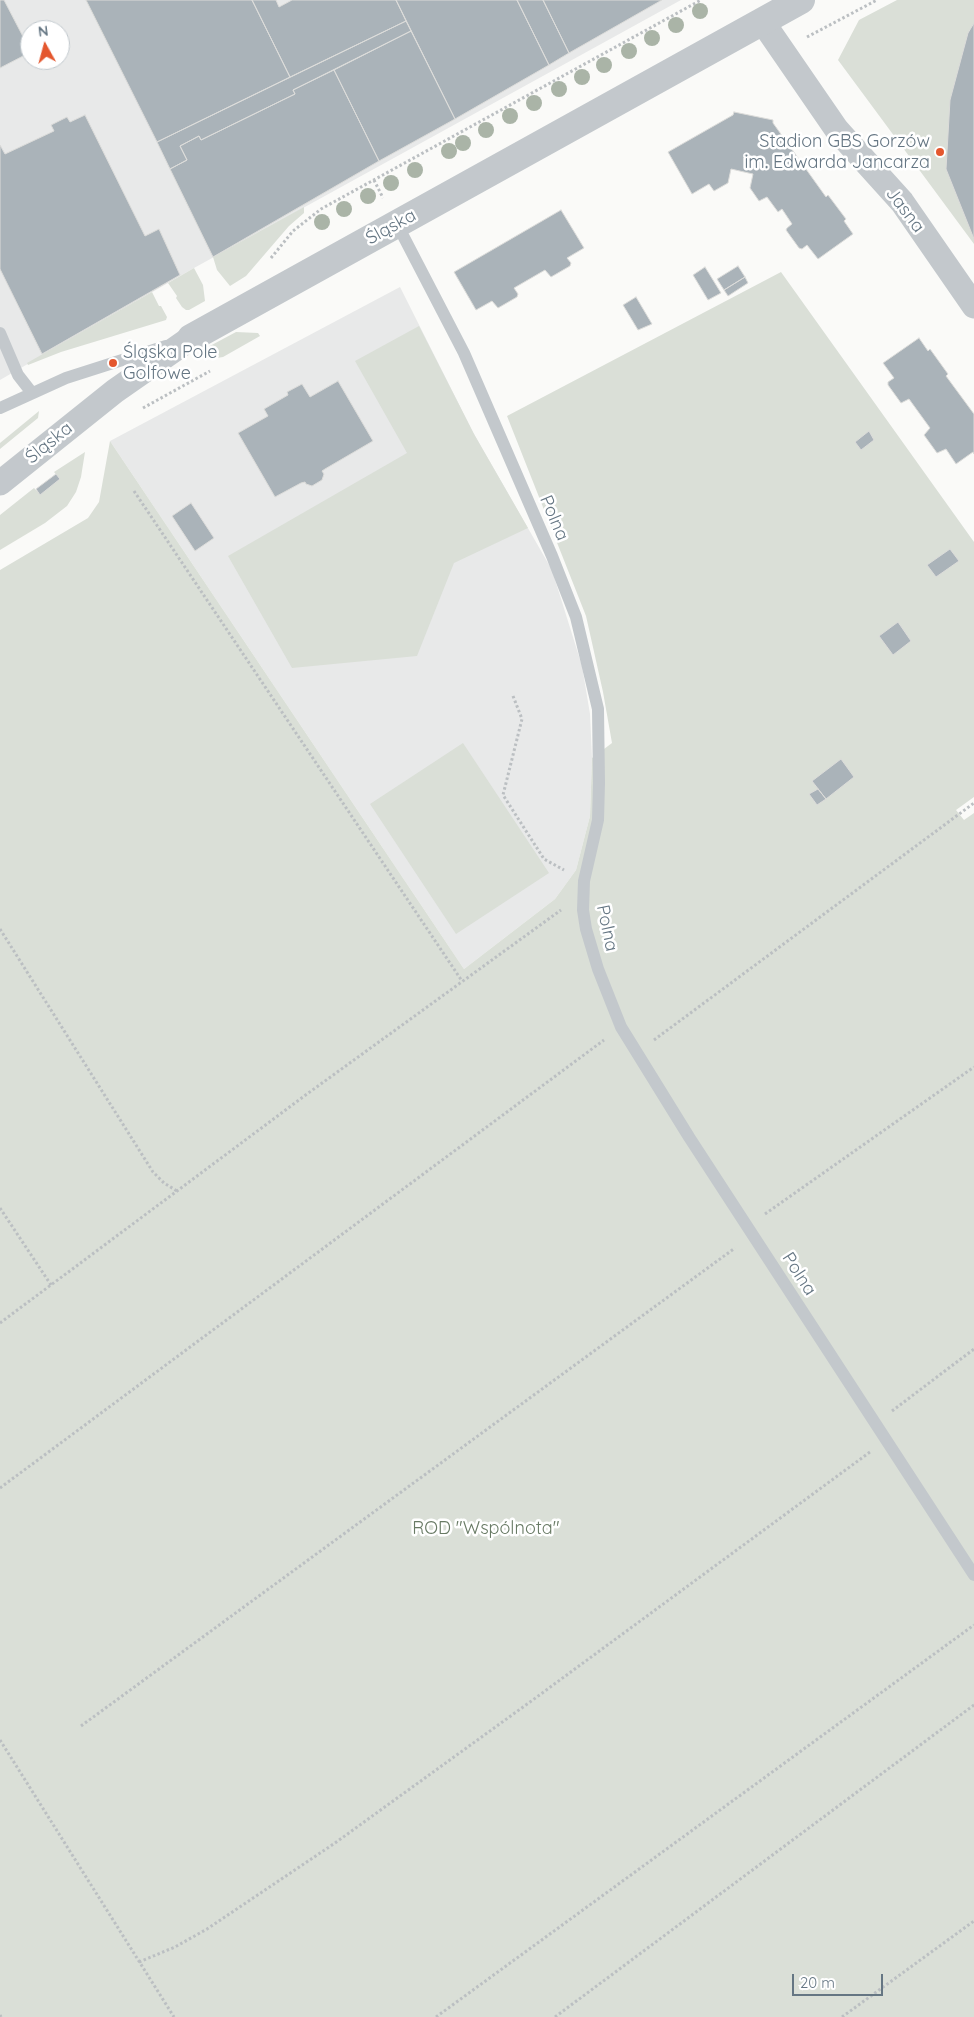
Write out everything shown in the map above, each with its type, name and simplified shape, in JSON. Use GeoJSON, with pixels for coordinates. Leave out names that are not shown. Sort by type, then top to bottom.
{"type":"FeatureCollection","features":[{"type":"Feature","properties":{"kind":"street","name":"Śląska"},"geometry":{"type":"LineString","coordinates":[[0,483],[115,390],[191,338],[801,0]]}},
{"type":"Feature","properties":{"kind":"street","name":"Jasna"},"geometry":{"type":"LineString","coordinates":[[762,21],[837,130],[902,202],[974,306]]}},
{"type":"Feature","properties":{"kind":"lane","name":"Polna"},"geometry":{"type":"LineString","coordinates":[[397,224],[464,353],[552,556],[576,617],[598,710],[598,820],[584,887],[583,910],[586,929],[598,969],[621,1027],[750,1231],[974,1576]]}},
{"type":"Feature","properties":{"kind":"lane"},"geometry":{"type":"LineString","coordinates":[[0,334],[18,375],[32,393]]}},
{"type":"Feature","properties":{"kind":"lane"},"geometry":{"type":"LineString","coordinates":[[0,408],[66,378],[191,338]]}},
{"type":"Feature","properties":{"kind":"path"},"geometry":{"type":"LineString","coordinates":[[266,264],[293,231],[321,210],[701,0]]}},
{"type":"Feature","properties":{"kind":"path"},"geometry":{"type":"LineString","coordinates":[[782,50],[877,0]]}},
{"type":"Feature","properties":{"kind":"path"},"geometry":{"type":"LineString","coordinates":[[134,491],[462,981]]}},
{"type":"Feature","properties":{"kind":"path"},"geometry":{"type":"LineString","coordinates":[[0,1323],[462,981],[584,887],[544,858],[502,795],[522,719],[514,696]]}},
{"type":"Feature","properties":{"kind":"path"},"geometry":{"type":"LineString","coordinates":[[636,1053],[974,803]]}},
{"type":"Feature","properties":{"kind":"path"},"geometry":{"type":"LineString","coordinates":[[0,928],[153,1172],[164,1183],[177,1191]]}},
{"type":"Feature","properties":{"kind":"path"},"geometry":{"type":"LineString","coordinates":[[0,1488],[621,1027]]}},
{"type":"Feature","properties":{"kind":"path"},"geometry":{"type":"LineString","coordinates":[[81,1726],[738,1246],[765,1214],[974,1067]]}},
{"type":"Feature","properties":{"kind":"path"},"geometry":{"type":"LineString","coordinates":[[0,1208],[51,1285]]}},
{"type":"Feature","properties":{"kind":"path"},"geometry":{"type":"LineString","coordinates":[[875,1424],[974,1349]]}},
{"type":"Feature","properties":{"kind":"path"},"geometry":{"type":"LineString","coordinates":[[140,1962],[175,1947],[207,1930],[335,1843],[886,1440]]}},
{"type":"Feature","properties":{"kind":"path"},"geometry":{"type":"LineString","coordinates":[[436,2017],[974,1625]]}},
{"type":"Feature","properties":{"kind":"path"},"geometry":{"type":"LineString","coordinates":[[555,2017],[974,1705]]}},
{"type":"Feature","properties":{"kind":"path"},"geometry":{"type":"LineString","coordinates":[[0,1740],[174,2017]]}},
{"type":"Feature","properties":{"kind":"path"},"geometry":{"type":"LineString","coordinates":[[842,2017],[974,1921]]}},
{"type":"Feature","properties":{"kind":"shaded area"},"geometry":{"type":"Polygon","coordinates":[[[0,0],[681,0],[194,268],[0,380],[0,0]]]}},
{"type":"Feature","properties":{"kind":"shaded area"},"geometry":{"type":"Polygon","coordinates":[[[400,287],[474,434],[552,570],[582,666],[590,714],[592,758],[590,816],[576,870],[555,899],[464,969],[110,441],[400,287]]]}},
{"type":"Feature","properties":{"kind":"green space","name":"Stadion GBS Gorzów im. Edwarda Jancarza"},"geometry":{"type":"Polygon","coordinates":[[[897,0],[974,0],[974,244],[838,60],[859,20],[897,0]]]}},
{"type":"Feature","properties":{"kind":"green space"},"geometry":{"type":"Polygon","coordinates":[[[304,207],[304,213],[289,226],[246,276],[230,286],[217,270],[213,257],[304,207]]]}},
{"type":"Feature","properties":{"kind":"green space"},"geometry":{"type":"Polygon","coordinates":[[[194,268],[203,285],[205,301],[186,310],[176,298],[177,296],[168,283],[194,268]]]}},
{"type":"Feature","properties":{"kind":"green space","name":"ROD \"Wspólnota\""},"geometry":{"type":"Polygon","coordinates":[[[781,272],[974,542],[974,797],[956,810],[964,820],[974,813],[974,2017],[0,2017],[0,570],[88,518],[99,502],[110,441],[464,969],[555,899],[576,870],[590,816],[592,758],[612,743],[586,616],[507,416],[781,272]]]}},
{"type":"Feature","properties":{"kind":"green space"},"geometry":{"type":"Polygon","coordinates":[[[152,292],[167,317],[166,320],[61,352],[28,365],[27,363],[152,292]]]}},
{"type":"Feature","properties":{"kind":"green space"},"geometry":{"type":"Polygon","coordinates":[[[419,326],[474,434],[528,528],[454,563],[417,656],[292,668],[228,556],[407,453],[355,361],[419,326]]]}},
{"type":"Feature","properties":{"kind":"green space"},"geometry":{"type":"Polygon","coordinates":[[[236,332],[258,333],[260,336],[223,357],[217,358],[213,356],[208,347],[236,332]]]}},
{"type":"Feature","properties":{"kind":"green space"},"geometry":{"type":"Polygon","coordinates":[[[39,411],[38,418],[0,449],[0,443],[39,411]]]}},
{"type":"Feature","properties":{"kind":"green space"},"geometry":{"type":"Polygon","coordinates":[[[85,452],[81,477],[76,492],[67,506],[45,523],[0,550],[0,515],[34,488],[40,494],[60,479],[54,472],[85,452]]]}},
{"type":"Feature","properties":{"kind":"green space"},"geometry":{"type":"Polygon","coordinates":[[[463,743],[549,873],[456,934],[370,804],[463,743]]]}},
{"type":"Feature","properties":{"kind":"building"},"geometry":{"type":"Polygon","coordinates":[[[0,0],[4,0],[20,31],[20,58],[0,68],[0,0]]]}},
{"type":"Feature","properties":{"kind":"building"},"geometry":{"type":"Polygon","coordinates":[[[86,0],[252,0],[290,77],[157,142],[86,0]]]}},
{"type":"Feature","properties":{"kind":"building"},"geometry":{"type":"Polygon","coordinates":[[[252,0],[276,0],[279,7],[292,0],[396,0],[406,21],[290,77],[252,0]]]}},
{"type":"Feature","properties":{"kind":"building"},"geometry":{"type":"Polygon","coordinates":[[[396,0],[517,0],[549,65],[455,119],[396,0]]]}},
{"type":"Feature","properties":{"kind":"building"},"geometry":{"type":"Polygon","coordinates":[[[517,0],[543,0],[569,53],[549,65],[517,0]]]}},
{"type":"Feature","properties":{"kind":"building"},"geometry":{"type":"Polygon","coordinates":[[[543,0],[662,0],[569,53],[543,0]]]}},
{"type":"Feature","properties":{"kind":"building"},"geometry":{"type":"Polygon","coordinates":[[[406,21],[411,31],[293,90],[295,94],[201,140],[199,136],[180,146],[187,160],[170,169],[157,142],[406,21]]]}},
{"type":"Feature","properties":{"kind":"building","name":"Stadion GBS Gorzów im. Edwarda Jancarza"},"geometry":{"type":"Polygon","coordinates":[[[974,23],[974,239],[946,169],[950,100],[968,33],[974,23]]]}},
{"type":"Feature","properties":{"kind":"building"},"geometry":{"type":"Polygon","coordinates":[[[411,31],[455,119],[379,161],[334,70],[411,31]]]}},
{"type":"Feature","properties":{"kind":"building"},"geometry":{"type":"Polygon","coordinates":[[[334,70],[379,161],[213,257],[170,169],[187,160],[180,146],[199,136],[201,140],[295,94],[293,90],[334,70]]]}},
{"type":"Feature","properties":{"kind":"building"},"geometry":{"type":"Polygon","coordinates":[[[734,112],[773,120],[773,123],[826,197],[828,195],[846,219],[844,221],[853,234],[818,259],[807,245],[802,249],[799,248],[786,230],[792,224],[782,209],[778,212],[767,197],[759,201],[750,188],[753,174],[731,169],[728,183],[714,191],[709,184],[692,194],[668,152],[733,115],[734,112]]]}},
{"type":"Feature","properties":{"kind":"building"},"geometry":{"type":"Polygon","coordinates":[[[85,115],[145,236],[159,229],[180,275],[42,354],[0,269],[0,145],[5,154],[54,131],[51,125],[67,117],[70,122],[85,115]]]}},
{"type":"Feature","properties":{"kind":"building"},"geometry":{"type":"Polygon","coordinates":[[[561,210],[584,248],[567,258],[571,263],[570,266],[551,277],[545,270],[514,288],[518,294],[517,297],[498,308],[492,301],[476,310],[454,272],[561,210]]]}},
{"type":"Feature","properties":{"kind":"building"},"geometry":{"type":"Polygon","coordinates":[[[738,266],[745,277],[724,290],[717,279],[738,266]]]}},
{"type":"Feature","properties":{"kind":"building"},"geometry":{"type":"Polygon","coordinates":[[[705,267],[721,293],[708,300],[693,275],[705,267]]]}},
{"type":"Feature","properties":{"kind":"building"},"geometry":{"type":"Polygon","coordinates":[[[745,277],[748,283],[728,296],[724,290],[745,277]]]}},
{"type":"Feature","properties":{"kind":"building"},"geometry":{"type":"Polygon","coordinates":[[[636,297],[652,324],[638,330],[623,305],[636,297]]]}},
{"type":"Feature","properties":{"kind":"building"},"geometry":{"type":"Polygon","coordinates":[[[919,338],[928,351],[930,349],[948,374],[946,376],[974,414],[974,454],[973,452],[956,464],[946,449],[937,453],[924,435],[930,428],[909,399],[901,403],[888,385],[888,382],[894,378],[883,363],[919,338]]]}},
{"type":"Feature","properties":{"kind":"building"},"geometry":{"type":"Polygon","coordinates":[[[338,381],[373,441],[322,471],[324,474],[322,480],[312,486],[305,482],[301,483],[275,497],[238,433],[268,416],[264,409],[288,395],[287,392],[302,384],[310,397],[338,381]]]}},
{"type":"Feature","properties":{"kind":"building"},"geometry":{"type":"Polygon","coordinates":[[[869,431],[874,440],[861,450],[855,442],[869,431]]]}},
{"type":"Feature","properties":{"kind":"building"},"geometry":{"type":"Polygon","coordinates":[[[56,474],[60,479],[40,495],[36,489],[56,474]]]}},
{"type":"Feature","properties":{"kind":"building"},"geometry":{"type":"Polygon","coordinates":[[[191,503],[214,538],[195,551],[172,516],[191,503]]]}},
{"type":"Feature","properties":{"kind":"building"},"geometry":{"type":"Polygon","coordinates":[[[950,549],[959,561],[936,577],[927,565],[950,549]]]}},
{"type":"Feature","properties":{"kind":"building"},"geometry":{"type":"Polygon","coordinates":[[[898,622],[911,641],[893,655],[879,636],[898,622]]]}},
{"type":"Feature","properties":{"kind":"building"},"geometry":{"type":"Polygon","coordinates":[[[841,759],[854,777],[826,799],[812,781],[841,759]]]}},
{"type":"Feature","properties":{"kind":"building"},"geometry":{"type":"Polygon","coordinates":[[[818,789],[826,799],[817,805],[809,794],[818,789]]]}},
{"type":"Feature","properties":{"kind":"place","name":"Stadion GBS Gorzów im. Edwarda Jancarza"},"geometry":{"type":"Point","coordinates":[940,152]}},
{"type":"Feature","properties":{"kind":"place","name":"Śląska Pole Golfowe"},"geometry":{"type":"Point","coordinates":[113,363]}}]}
